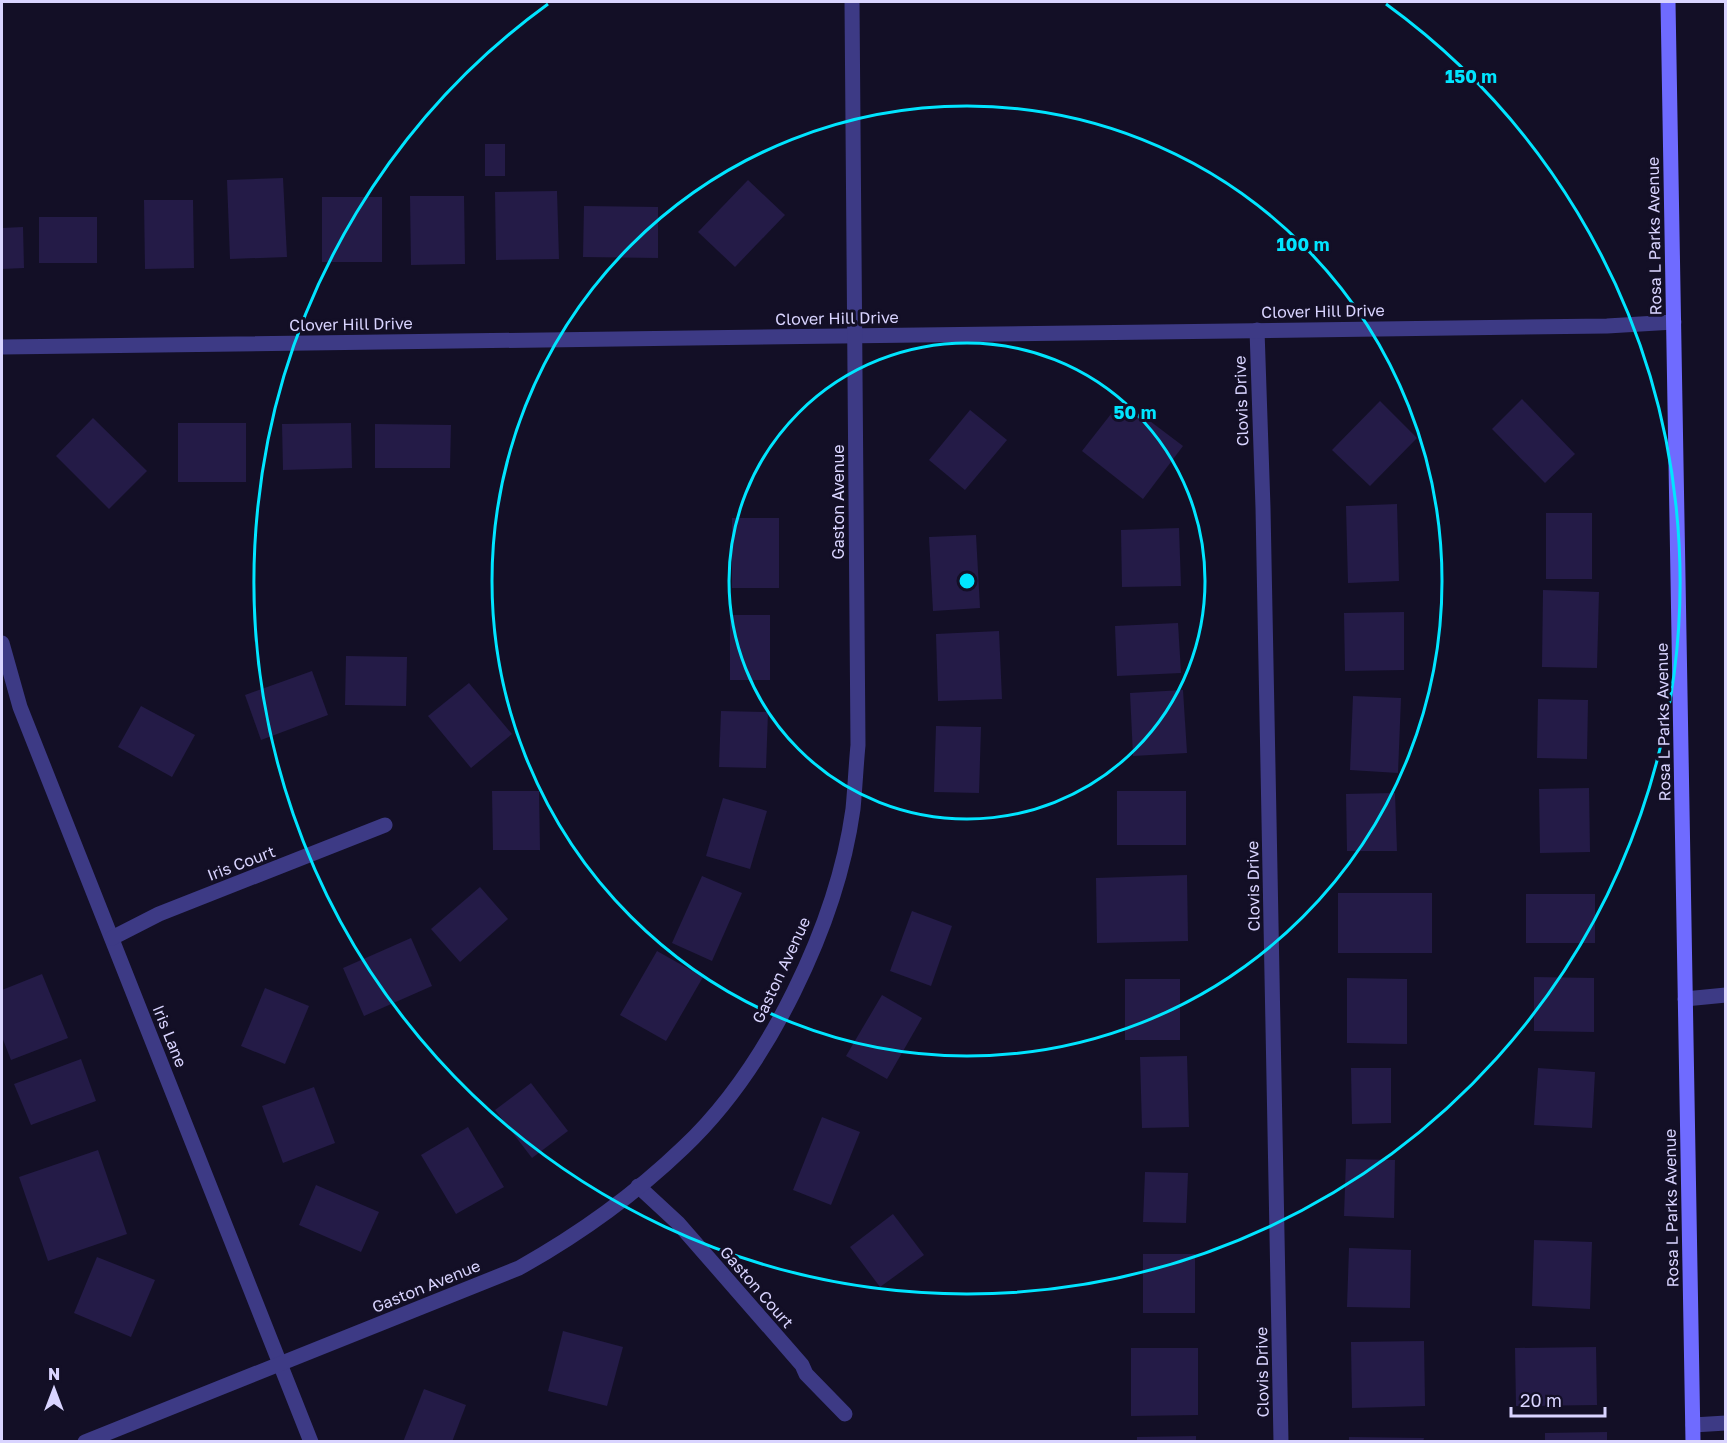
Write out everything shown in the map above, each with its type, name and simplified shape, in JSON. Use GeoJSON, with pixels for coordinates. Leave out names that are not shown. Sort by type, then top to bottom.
{"type":"FeatureCollection","features":[{"type":"Feature","properties":{"kind":"street","name":"Gaston Avenue"},"geometry":{"type":"LineString","coordinates":[[85,1442],[519,1268],[590,1226],[683,1149],[735,1089],[764,1047],[806,967],[827,912],[841,865],[853,810],[858,745],[852,2]]}},
{"type":"Feature","properties":{"kind":"street","name":"Rosa L Parks Avenue"},"geometry":{"type":"LineString","coordinates":[[1668,2],[1693,1442]]}},
{"type":"Feature","properties":{"kind":"street","name":"Clover Hill Drive"},"geometry":{"type":"LineString","coordinates":[[2,347],[1606,326],[1674,322]]}},
{"type":"Feature","properties":{"kind":"street","name":"Clovis Drive"},"geometry":{"type":"LineString","coordinates":[[1257,330],[1264,520],[1281,1442]]}},
{"type":"Feature","properties":{"kind":"street","name":"Iris Lane"},"geometry":{"type":"LineString","coordinates":[[2,643],[20,707],[311,1442]]}},
{"type":"Feature","properties":{"kind":"street","name":"Iris Court"},"geometry":{"type":"LineString","coordinates":[[112,938],[159,915],[385,825]]}},
{"type":"Feature","properties":{"kind":"street"},"geometry":{"type":"LineString","coordinates":[[1685,999],[1725,996]]}},
{"type":"Feature","properties":{"kind":"street","name":"Gaston Court"},"geometry":{"type":"LineString","coordinates":[[638,1186],[678,1223],[802,1365],[806,1374],[845,1414]]}},
{"type":"Feature","properties":{"kind":"street"},"geometry":{"type":"LineString","coordinates":[[1693,1425],[1725,1423]]}},
{"type":"Feature","properties":{"kind":"building"},"geometry":{"type":"Polygon","coordinates":[[[485,144],[505,144],[505,176],[485,176],[485,144]]]}},
{"type":"Feature","properties":{"kind":"building"},"geometry":{"type":"Polygon","coordinates":[[[283,178],[287,257],[230,259],[227,180],[283,178]]]}},
{"type":"Feature","properties":{"kind":"building"},"geometry":{"type":"Polygon","coordinates":[[[748,180],[785,215],[735,267],[698,232],[748,180]]]}},
{"type":"Feature","properties":{"kind":"building"},"geometry":{"type":"Polygon","coordinates":[[[557,191],[559,259],[496,260],[495,192],[557,191]]]}},
{"type":"Feature","properties":{"kind":"building"},"geometry":{"type":"Polygon","coordinates":[[[410,196],[464,196],[465,264],[411,265],[410,196]]]}},
{"type":"Feature","properties":{"kind":"building"},"geometry":{"type":"Polygon","coordinates":[[[322,197],[382,197],[382,262],[322,262],[322,197]]]}},
{"type":"Feature","properties":{"kind":"building"},"geometry":{"type":"Polygon","coordinates":[[[144,200],[193,200],[194,268],[145,269],[144,200]]]}},
{"type":"Feature","properties":{"kind":"building"},"geometry":{"type":"Polygon","coordinates":[[[584,206],[658,207],[658,258],[583,257],[584,206]]]}},
{"type":"Feature","properties":{"kind":"building"},"geometry":{"type":"Polygon","coordinates":[[[39,217],[97,217],[97,263],[39,263],[39,217]]]}},
{"type":"Feature","properties":{"kind":"building"},"geometry":{"type":"Polygon","coordinates":[[[23,227],[24,268],[2,269],[2,228],[23,227]]]}},
{"type":"Feature","properties":{"kind":"building"},"geometry":{"type":"Polygon","coordinates":[[[1522,399],[1575,454],[1545,483],[1492,429],[1522,399]]]}},
{"type":"Feature","properties":{"kind":"building"},"geometry":{"type":"Polygon","coordinates":[[[1122,400],[1183,446],[1143,499],[1082,451],[1122,400]]]}},
{"type":"Feature","properties":{"kind":"building"},"geometry":{"type":"Polygon","coordinates":[[[1380,401],[1417,438],[1370,486],[1332,450],[1380,401]]]}},
{"type":"Feature","properties":{"kind":"building"},"geometry":{"type":"Polygon","coordinates":[[[970,410],[1007,440],[965,490],[929,460],[970,410]]]}},
{"type":"Feature","properties":{"kind":"building"},"geometry":{"type":"Polygon","coordinates":[[[93,418],[147,471],[109,509],[56,456],[93,418]]]}},
{"type":"Feature","properties":{"kind":"building"},"geometry":{"type":"Polygon","coordinates":[[[178,423],[246,423],[246,482],[178,482],[178,423]]]}},
{"type":"Feature","properties":{"kind":"building"},"geometry":{"type":"Polygon","coordinates":[[[351,423],[352,468],[283,470],[282,424],[351,423]]]}},
{"type":"Feature","properties":{"kind":"building"},"geometry":{"type":"Polygon","coordinates":[[[375,424],[451,425],[450,468],[375,468],[375,424]]]}},
{"type":"Feature","properties":{"kind":"building"},"geometry":{"type":"Polygon","coordinates":[[[1397,504],[1399,581],[1348,583],[1346,506],[1397,504]]]}},
{"type":"Feature","properties":{"kind":"building"},"geometry":{"type":"Polygon","coordinates":[[[1546,513],[1592,513],[1592,579],[1546,579],[1546,513]]]}},
{"type":"Feature","properties":{"kind":"building"},"geometry":{"type":"Polygon","coordinates":[[[732,518],[779,518],[779,588],[732,588],[732,518]]]}},
{"type":"Feature","properties":{"kind":"building"},"geometry":{"type":"Polygon","coordinates":[[[1179,528],[1181,586],[1122,587],[1121,530],[1179,528]]]}},
{"type":"Feature","properties":{"kind":"building"},"geometry":{"type":"Polygon","coordinates":[[[976,535],[980,608],[933,611],[929,537],[976,535]]]}},
{"type":"Feature","properties":{"kind":"building"},"geometry":{"type":"Polygon","coordinates":[[[1543,590],[1599,592],[1597,668],[1542,667],[1543,590]]]}},
{"type":"Feature","properties":{"kind":"building"},"geometry":{"type":"Polygon","coordinates":[[[1404,612],[1404,670],[1345,671],[1344,613],[1404,612]]]}},
{"type":"Feature","properties":{"kind":"building"},"geometry":{"type":"Polygon","coordinates":[[[730,615],[770,615],[770,680],[730,680],[730,615]]]}},
{"type":"Feature","properties":{"kind":"building"},"geometry":{"type":"Polygon","coordinates":[[[1178,623],[1181,673],[1117,676],[1115,626],[1178,623]]]}},
{"type":"Feature","properties":{"kind":"building"},"geometry":{"type":"Polygon","coordinates":[[[999,631],[1002,699],[938,701],[936,634],[999,631]]]}},
{"type":"Feature","properties":{"kind":"building"},"geometry":{"type":"Polygon","coordinates":[[[346,656],[407,657],[406,706],[345,705],[346,656]]]}},
{"type":"Feature","properties":{"kind":"building"},"geometry":{"type":"Polygon","coordinates":[[[312,671],[328,715],[261,740],[245,695],[312,671]]]}},
{"type":"Feature","properties":{"kind":"building"},"geometry":{"type":"Polygon","coordinates":[[[469,683],[512,734],[471,768],[428,716],[469,683]]]}},
{"type":"Feature","properties":{"kind":"building"},"geometry":{"type":"Polygon","coordinates":[[[1183,690],[1187,753],[1133,756],[1130,693],[1183,690]]]}},
{"type":"Feature","properties":{"kind":"building"},"geometry":{"type":"Polygon","coordinates":[[[1353,696],[1401,698],[1398,773],[1350,770],[1353,696]]]}},
{"type":"Feature","properties":{"kind":"building"},"geometry":{"type":"Polygon","coordinates":[[[1538,699],[1588,700],[1587,759],[1537,758],[1538,699]]]}},
{"type":"Feature","properties":{"kind":"building"},"geometry":{"type":"Polygon","coordinates":[[[141,706],[195,735],[172,777],[118,747],[141,706]]]}},
{"type":"Feature","properties":{"kind":"building"},"geometry":{"type":"Polygon","coordinates":[[[721,711],[768,712],[766,768],[719,767],[721,711]]]}},
{"type":"Feature","properties":{"kind":"building"},"geometry":{"type":"Polygon","coordinates":[[[936,726],[981,727],[979,793],[934,792],[936,726]]]}},
{"type":"Feature","properties":{"kind":"building"},"geometry":{"type":"Polygon","coordinates":[[[1589,788],[1590,852],[1540,853],[1539,789],[1589,788]]]}},
{"type":"Feature","properties":{"kind":"building"},"geometry":{"type":"Polygon","coordinates":[[[492,791],[539,791],[540,850],[493,850],[492,791]]]}},
{"type":"Feature","properties":{"kind":"building"},"geometry":{"type":"Polygon","coordinates":[[[1117,791],[1186,791],[1186,845],[1117,845],[1117,791]]]}},
{"type":"Feature","properties":{"kind":"building"},"geometry":{"type":"Polygon","coordinates":[[[1395,793],[1397,851],[1347,851],[1346,794],[1395,793]]]}},
{"type":"Feature","properties":{"kind":"building"},"geometry":{"type":"Polygon","coordinates":[[[723,798],[767,811],[750,869],[706,856],[723,798]]]}},
{"type":"Feature","properties":{"kind":"building"},"geometry":{"type":"Polygon","coordinates":[[[1187,875],[1188,941],[1097,943],[1096,878],[1187,875]]]}},
{"type":"Feature","properties":{"kind":"building"},"geometry":{"type":"Polygon","coordinates":[[[702,876],[742,893],[712,961],[672,943],[702,876]]]}},
{"type":"Feature","properties":{"kind":"building"},"geometry":{"type":"Polygon","coordinates":[[[480,887],[508,919],[460,962],[431,929],[480,887]]]}},
{"type":"Feature","properties":{"kind":"building"},"geometry":{"type":"Polygon","coordinates":[[[1338,893],[1432,893],[1432,953],[1338,953],[1338,893]]]}},
{"type":"Feature","properties":{"kind":"building"},"geometry":{"type":"Polygon","coordinates":[[[1526,894],[1595,894],[1595,943],[1526,943],[1526,894]]]}},
{"type":"Feature","properties":{"kind":"building"},"geometry":{"type":"Polygon","coordinates":[[[912,911],[952,926],[931,986],[890,971],[912,911]]]}},
{"type":"Feature","properties":{"kind":"building"},"geometry":{"type":"Polygon","coordinates":[[[411,938],[432,986],[364,1016],[343,968],[411,938]]]}},
{"type":"Feature","properties":{"kind":"building"},"geometry":{"type":"Polygon","coordinates":[[[657,951],[703,977],[666,1041],[620,1015],[657,951]]]}},
{"type":"Feature","properties":{"kind":"building"},"geometry":{"type":"Polygon","coordinates":[[[42,974],[68,1038],[11,1060],[2,1037],[2,990],[42,974]]]}},
{"type":"Feature","properties":{"kind":"building"},"geometry":{"type":"Polygon","coordinates":[[[1534,977],[1594,978],[1594,1032],[1534,1031],[1534,977]]]}},
{"type":"Feature","properties":{"kind":"building"},"geometry":{"type":"Polygon","coordinates":[[[1347,978],[1407,979],[1407,1044],[1347,1043],[1347,978]]]}},
{"type":"Feature","properties":{"kind":"building"},"geometry":{"type":"Polygon","coordinates":[[[1125,979],[1180,979],[1180,1040],[1125,1040],[1125,979]]]}},
{"type":"Feature","properties":{"kind":"building"},"geometry":{"type":"Polygon","coordinates":[[[265,988],[309,1006],[285,1064],[241,1046],[265,988]]]}},
{"type":"Feature","properties":{"kind":"building"},"geometry":{"type":"Polygon","coordinates":[[[882,995],[922,1018],[887,1079],[846,1056],[882,995]]]}},
{"type":"Feature","properties":{"kind":"building"},"geometry":{"type":"Polygon","coordinates":[[[1187,1056],[1189,1127],[1142,1128],[1140,1057],[1187,1056]]]}},
{"type":"Feature","properties":{"kind":"building"},"geometry":{"type":"Polygon","coordinates":[[[81,1059],[96,1101],[31,1125],[14,1084],[81,1059]]]}},
{"type":"Feature","properties":{"kind":"building"},"geometry":{"type":"Polygon","coordinates":[[[1351,1068],[1391,1068],[1391,1123],[1352,1124],[1351,1068]]]}},
{"type":"Feature","properties":{"kind":"building"},"geometry":{"type":"Polygon","coordinates":[[[1538,1068],[1595,1072],[1592,1128],[1534,1125],[1538,1068]]]}},
{"type":"Feature","properties":{"kind":"building"},"geometry":{"type":"Polygon","coordinates":[[[531,1083],[568,1131],[532,1158],[495,1110],[531,1083]]]}},
{"type":"Feature","properties":{"kind":"building"},"geometry":{"type":"Polygon","coordinates":[[[314,1087],[335,1143],[283,1163],[262,1106],[314,1087]]]}},
{"type":"Feature","properties":{"kind":"building"},"geometry":{"type":"Polygon","coordinates":[[[822,1117],[860,1132],[831,1205],[793,1190],[822,1117]]]}},
{"type":"Feature","properties":{"kind":"building"},"geometry":{"type":"Polygon","coordinates":[[[468,1127],[504,1187],[456,1214],[421,1155],[468,1127]]]}},
{"type":"Feature","properties":{"kind":"building"},"geometry":{"type":"Polygon","coordinates":[[[98,1150],[127,1234],[48,1261],[19,1177],[98,1150]]]}},
{"type":"Feature","properties":{"kind":"building"},"geometry":{"type":"Polygon","coordinates":[[[1346,1159],[1395,1160],[1394,1218],[1344,1216],[1346,1159]]]}},
{"type":"Feature","properties":{"kind":"building"},"geometry":{"type":"Polygon","coordinates":[[[1145,1172],[1188,1173],[1186,1223],[1143,1222],[1145,1172]]]}},
{"type":"Feature","properties":{"kind":"building"},"geometry":{"type":"Polygon","coordinates":[[[316,1185],[379,1212],[361,1252],[299,1225],[316,1185]]]}},
{"type":"Feature","properties":{"kind":"building"},"geometry":{"type":"Polygon","coordinates":[[[893,1214],[924,1255],[880,1287],[850,1247],[893,1214]]]}},
{"type":"Feature","properties":{"kind":"building"},"geometry":{"type":"Polygon","coordinates":[[[1534,1240],[1592,1242],[1590,1309],[1532,1306],[1534,1240]]]}},
{"type":"Feature","properties":{"kind":"building"},"geometry":{"type":"Polygon","coordinates":[[[1349,1248],[1411,1250],[1410,1308],[1347,1307],[1349,1248]]]}},
{"type":"Feature","properties":{"kind":"building"},"geometry":{"type":"Polygon","coordinates":[[[1143,1254],[1195,1254],[1195,1313],[1143,1313],[1143,1254]]]}},
{"type":"Feature","properties":{"kind":"building"},"geometry":{"type":"Polygon","coordinates":[[[97,1257],[155,1280],[131,1337],[74,1313],[97,1257]]]}},
{"type":"Feature","properties":{"kind":"building"},"geometry":{"type":"Polygon","coordinates":[[[563,1331],[623,1347],[607,1406],[548,1391],[563,1331]]]}},
{"type":"Feature","properties":{"kind":"building"},"geometry":{"type":"Polygon","coordinates":[[[1424,1341],[1425,1406],[1352,1408],[1351,1342],[1424,1341]]]}},
{"type":"Feature","properties":{"kind":"building"},"geometry":{"type":"Polygon","coordinates":[[[1596,1347],[1597,1405],[1516,1406],[1515,1348],[1596,1347]]]}},
{"type":"Feature","properties":{"kind":"building"},"geometry":{"type":"Polygon","coordinates":[[[1131,1348],[1198,1348],[1198,1415],[1131,1416],[1131,1348]]]}},
{"type":"Feature","properties":{"kind":"building"},"geometry":{"type":"Polygon","coordinates":[[[424,1389],[466,1405],[452,1442],[403,1442],[424,1389]]]}},
{"type":"Feature","properties":{"kind":"building"},"geometry":{"type":"Polygon","coordinates":[[[1607,1432],[1607,1442],[1545,1442],[1545,1433],[1607,1432]]]}},
{"type":"Feature","properties":{"kind":"building"},"geometry":{"type":"Polygon","coordinates":[[[1196,1436],[1196,1442],[1137,1442],[1137,1437],[1196,1436]]]}},
{"type":"Feature","properties":{"kind":"building"},"geometry":{"type":"Polygon","coordinates":[[[1349,1437],[1424,1438],[1423,1442],[1349,1442],[1349,1437]]]}}]}
